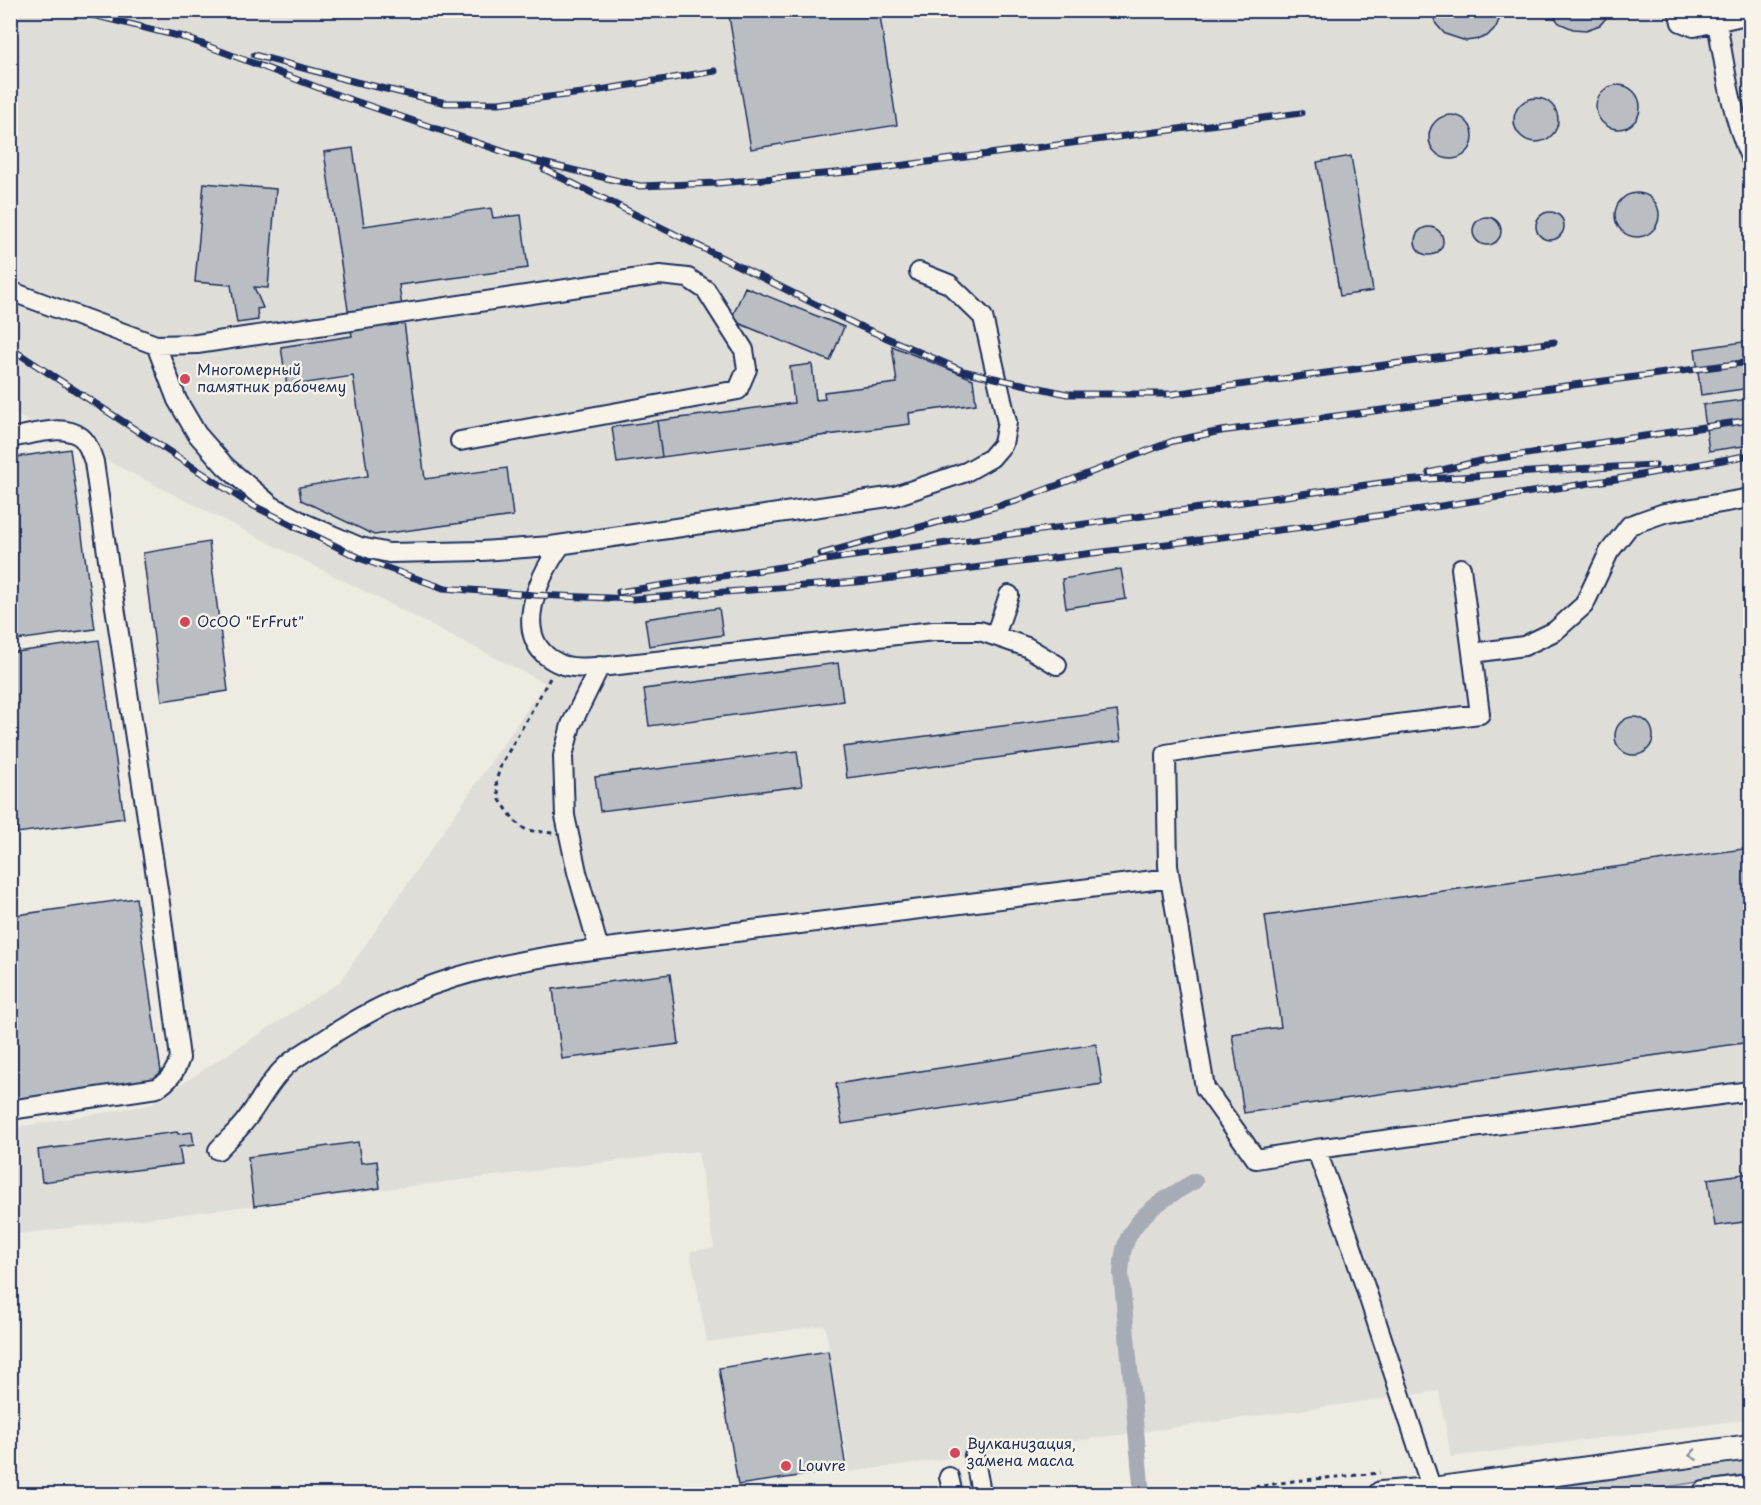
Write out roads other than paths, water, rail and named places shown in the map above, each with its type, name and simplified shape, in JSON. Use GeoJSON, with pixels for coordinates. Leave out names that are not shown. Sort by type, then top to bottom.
{"type":"FeatureCollection","features":[{"type":"Feature","properties":{"kind":"main road"},"geometry":{"type":"LineString","coordinates":[[1381,1484],[1432,1492],[1750,1447]]}},
{"type":"Feature","properties":{"kind":"main road"},"geometry":{"type":"LineString","coordinates":[[1705,1494],[1750,1488]]}},
{"type":"Feature","properties":{"kind":"lane"},"geometry":{"type":"LineString","coordinates":[[1678,10],[1681,22],[1694,27],[1750,14]]}},
{"type":"Feature","properties":{"kind":"lane"},"geometry":{"type":"LineString","coordinates":[[1717,22],[1728,87],[1739,133],[1750,157]]}},
{"type":"Feature","properties":{"kind":"lane"},"geometry":{"type":"LineString","coordinates":[[156,345],[177,400],[197,434],[226,467],[272,506],[304,523],[360,547],[389,553],[482,551],[561,544],[895,496],[966,472],[991,458],[1003,444],[1007,422],[982,317],[950,284],[919,272]]}},
{"type":"Feature","properties":{"kind":"lane"},"geometry":{"type":"LineString","coordinates":[[10,291],[156,345],[197,344],[660,275],[688,278],[706,290],[744,350],[747,369],[738,390],[460,441]]}},
{"type":"Feature","properties":{"kind":"lane"},"geometry":{"type":"LineString","coordinates":[[10,438],[59,430],[74,433],[88,446],[94,462],[159,896],[180,1058],[175,1072],[157,1088],[10,1110]]}},
{"type":"Feature","properties":{"kind":"lane"},"geometry":{"type":"LineString","coordinates":[[1473,653],[1524,646],[1556,632],[1584,605],[1609,552],[1630,525],[1664,513],[1750,498]]}},
{"type":"Feature","properties":{"kind":"lane"},"geometry":{"type":"LineString","coordinates":[[561,544],[546,567],[530,614],[534,640],[542,652],[559,664],[600,666],[934,631],[980,631],[1027,647],[1057,665]]}},
{"type":"Feature","properties":{"kind":"lane"},"geometry":{"type":"LineString","coordinates":[[1461,568],[1480,714],[1166,754],[1168,866],[1205,1088],[1256,1159],[1750,1091]]}},
{"type":"Feature","properties":{"kind":"lane"},"geometry":{"type":"LineString","coordinates":[[995,636],[1009,595]]}},
{"type":"Feature","properties":{"kind":"lane"},"geometry":{"type":"LineString","coordinates":[[599,949],[565,816],[563,756],[571,725],[600,666]]}},
{"type":"Feature","properties":{"kind":"lane"},"geometry":{"type":"LineString","coordinates":[[218,1150],[246,1120],[271,1083],[287,1065],[362,1015],[396,999],[471,971],[546,956],[1170,878]]}},
{"type":"Feature","properties":{"kind":"lane"},"geometry":{"type":"LineString","coordinates":[[1316,1149],[1348,1236],[1432,1492]]}},
{"type":"Feature","properties":{"kind":"lane"},"geometry":{"type":"LineString","coordinates":[[974,1456],[981,1492],[978,1494]]}},
{"type":"Feature","properties":{"kind":"waterway"},"geometry":{"type":"LineString","coordinates":[[1142,1494],[1121,1273],[1124,1249],[1135,1226],[1152,1208],[1195,1181]]}},
{"type":"Feature","properties":{"kind":"railway"},"geometry":{"type":"LineString","coordinates":[[73,10],[190,39]]}},
{"type":"Feature","properties":{"kind":"railway"},"geometry":{"type":"LineString","coordinates":[[181,36],[343,97],[522,158],[640,186],[718,183],[859,171],[1301,113]]}},
{"type":"Feature","properties":{"kind":"railway"},"geometry":{"type":"LineString","coordinates":[[254,55],[446,103],[499,103],[582,93],[715,71]]}},
{"type":"Feature","properties":{"kind":"railway"},"geometry":{"type":"LineString","coordinates":[[544,169],[857,325],[963,371],[1067,394],[1172,394],[1554,342]]}},
{"type":"Feature","properties":{"kind":"railway"},"geometry":{"type":"LineString","coordinates":[[10,348],[248,503],[362,559],[443,588],[535,595],[633,599],[869,581],[1311,526],[1629,477],[1750,455]]}},
{"type":"Feature","properties":{"kind":"railway"},"geometry":{"type":"LineString","coordinates":[[821,554],[1016,501],[1173,441],[1221,431],[1750,362]]}},
{"type":"Feature","properties":{"kind":"railway"},"geometry":{"type":"LineString","coordinates":[[1429,473],[1480,461],[1750,420]]}},
{"type":"Feature","properties":{"kind":"railway"},"geometry":{"type":"LineString","coordinates":[[619,592],[839,558],[1388,482],[1655,465]]}},
{"type":"Feature","properties":{"kind":"place","name":"Многомерный памятник рабочему"},"geometry":{"type":"Point","coordinates":[185,379]}},
{"type":"Feature","properties":{"kind":"place","name":"ОсОО \"ErFrut\""},"geometry":{"type":"Point","coordinates":[185,622]}},
{"type":"Feature","properties":{"kind":"place","name":"Вулканизация, замена масла"},"geometry":{"type":"Point","coordinates":[955,1453]}},
{"type":"Feature","properties":{"kind":"place","name":"Louvre"},"geometry":{"type":"Point","coordinates":[786,1466]}}]}
